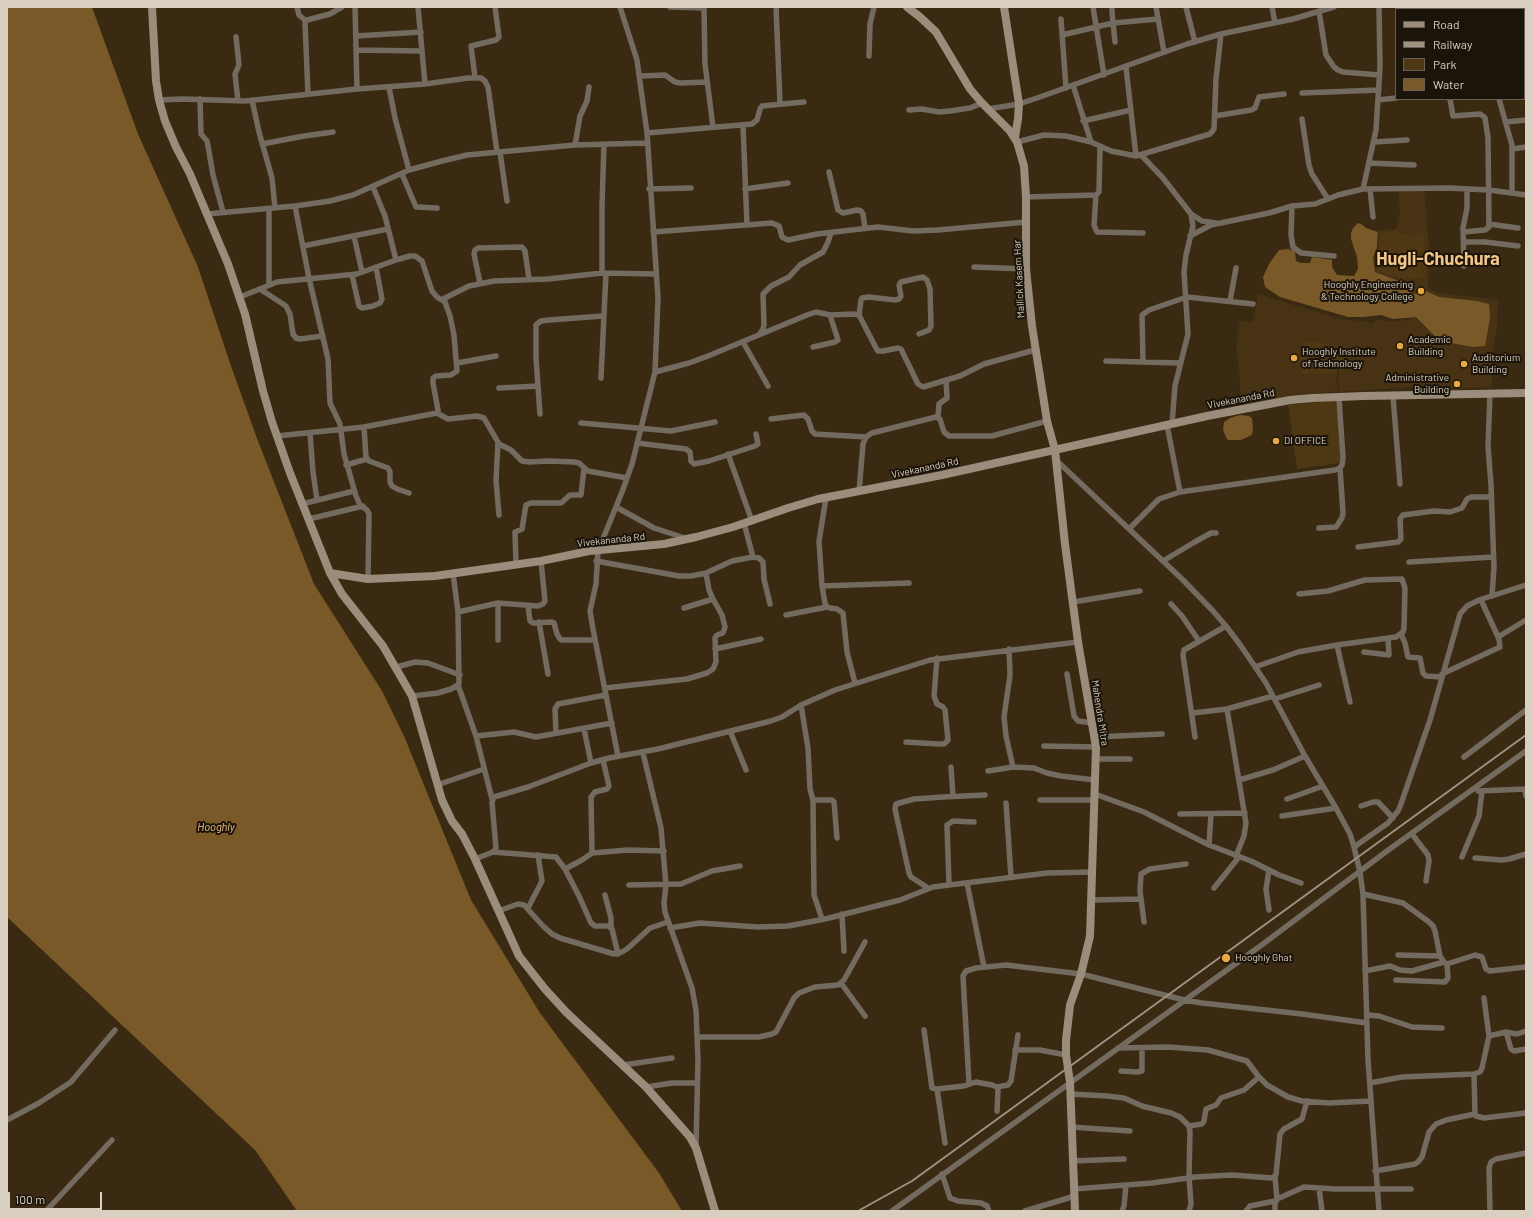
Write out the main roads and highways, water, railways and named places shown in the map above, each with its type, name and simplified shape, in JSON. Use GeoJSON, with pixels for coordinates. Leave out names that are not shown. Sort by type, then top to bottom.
{"type":"FeatureCollection","features":[{"type":"Feature","properties":{"kind":"water","name":"Hooghly"},"geometry":{"type":"Polygon","coordinates":[[[7,7],[92,7],[138,134],[198,267],[258,441],[314,584],[382,691],[404,736],[471,900],[540,1013],[659,1173],[682,1211],[297,1211],[255,1150],[7,917],[7,7]]]}},
{"type":"Feature","properties":{"kind":"water"},"geometry":{"type":"Polygon","coordinates":[[[1358,223],[1366,228],[1378,232],[1377,247],[1373,258],[1375,272],[1409,285],[1411,293],[1418,294],[1426,291],[1439,297],[1477,301],[1489,304],[1490,318],[1485,346],[1473,347],[1451,343],[1435,336],[1416,317],[1393,319],[1381,315],[1348,317],[1280,297],[1265,287],[1263,277],[1269,264],[1279,250],[1288,249],[1295,251],[1296,261],[1301,263],[1310,263],[1312,257],[1332,260],[1332,267],[1337,275],[1354,276],[1358,269],[1357,257],[1351,239],[1351,233],[1353,228],[1358,223]]]}},
{"type":"Feature","properties":{"kind":"water"},"geometry":{"type":"Polygon","coordinates":[[[1240,415],[1249,416],[1252,418],[1252,435],[1241,440],[1228,440],[1223,430],[1224,422],[1230,418],[1240,415]]]}},
{"type":"Feature","properties":{"kind":"railway"},"geometry":{"type":"LineString","coordinates":[[858,1211],[912,1181],[1526,735]]}},
{"type":"Feature","properties":{"kind":"place","name":"Hooghly Engineering & Technology College"},"geometry":{"type":"Point","coordinates":[1421,291]}},
{"type":"Feature","properties":{"kind":"place","name":"Academic Building"},"geometry":{"type":"Point","coordinates":[1400,346]}},
{"type":"Feature","properties":{"kind":"place","name":"Hooghly Institute of Technology"},"geometry":{"type":"Point","coordinates":[1294,358]}},
{"type":"Feature","properties":{"kind":"place","name":"Auditorium Building"},"geometry":{"type":"Point","coordinates":[1464,364]}},
{"type":"Feature","properties":{"kind":"place","name":"Administrative Building"},"geometry":{"type":"Point","coordinates":[1457,384]}},
{"type":"Feature","properties":{"kind":"place","name":"DI OFFICE"},"geometry":{"type":"Point","coordinates":[1276,441]}},
{"type":"Feature","properties":{"kind":"place","name":"Hooghly Ghat"},"geometry":{"type":"Point","coordinates":[1226,958]}},
{"type":"Feature","properties":{"kind":"district","name":"Hugli-Chuchura"},"geometry":{"type":"Point","coordinates":[1438,259]}}]}
